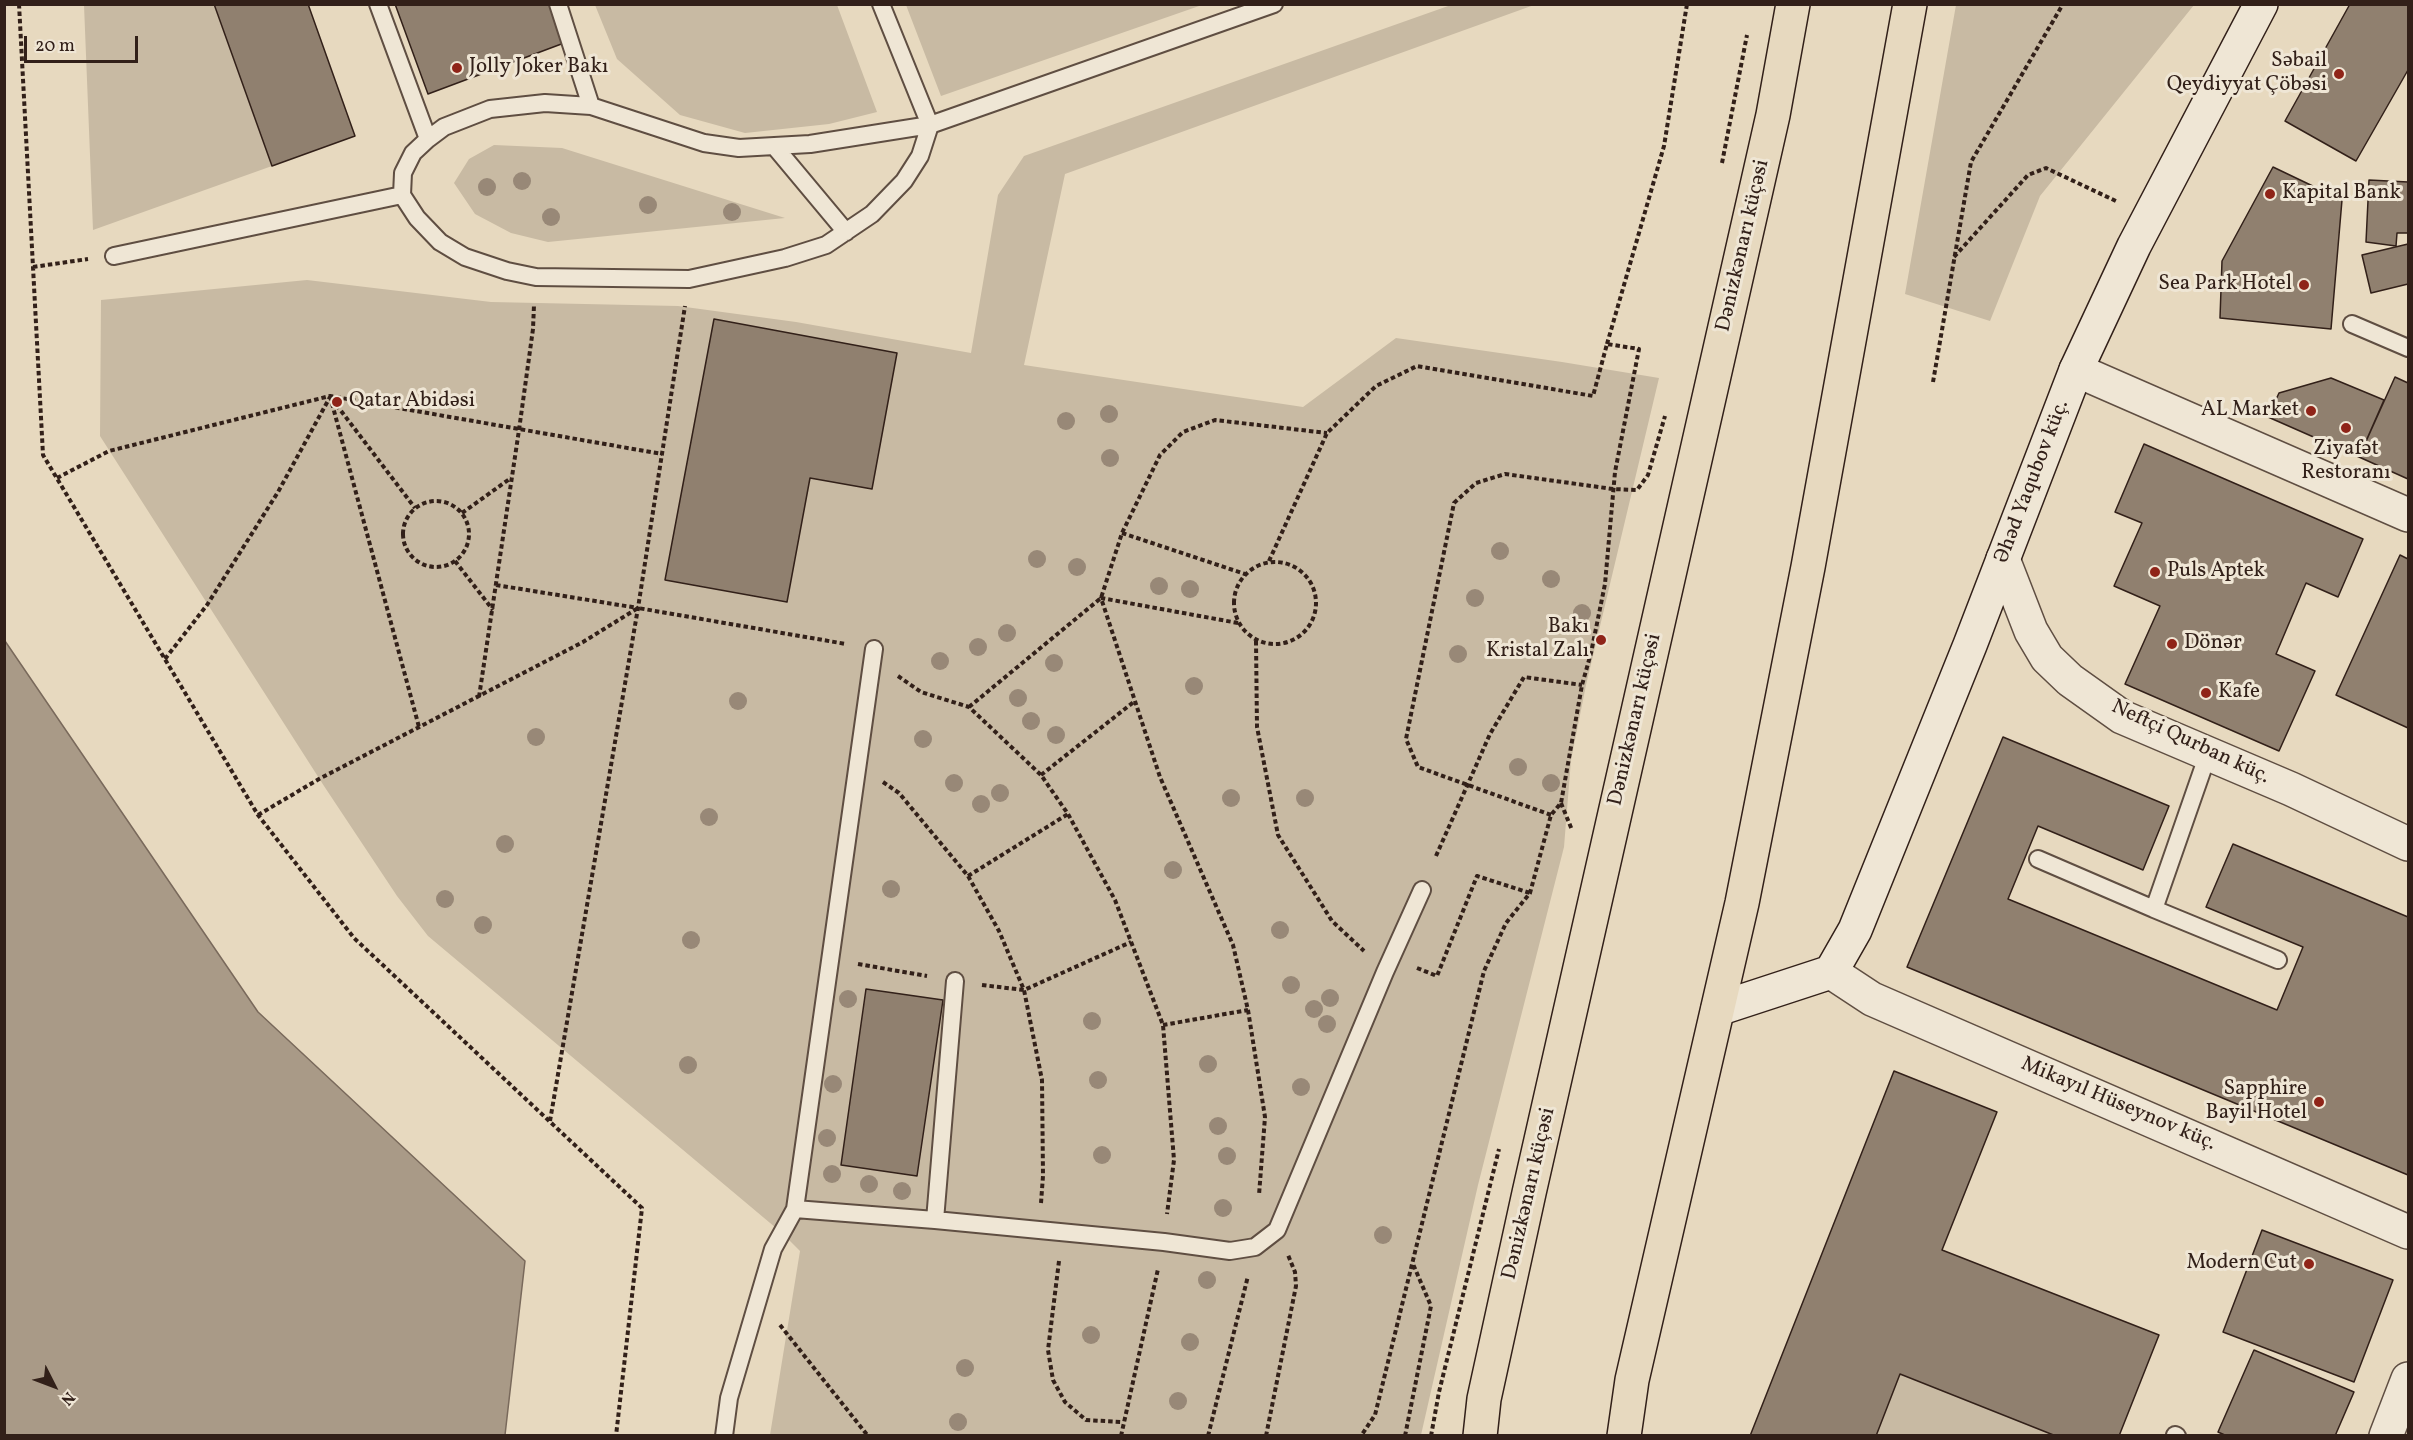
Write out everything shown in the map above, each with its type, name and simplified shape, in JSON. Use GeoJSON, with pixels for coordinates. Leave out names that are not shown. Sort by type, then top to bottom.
{"type":"FeatureCollection","features":[{"type":"Feature","properties":{"kind":"highway","name":"Dənizkənarı küçəsi"},"geometry":{"type":"LineString","coordinates":[[1480,1436],[1484,1399],[1529,1193],[1770,127],[1793,4]]}},
{"type":"Feature","properties":{"kind":"highway"},"geometry":{"type":"LineString","coordinates":[[1624,1436],[1632,1380],[1742,903],[1808,567],[1910,4]]}},
{"type":"Feature","properties":{"kind":"street","name":"Əhəd Yaqubov küç."},"geometry":{"type":"LineString","coordinates":[[1831,972],[1856,930],[2076,370],[2150,217],[2261,4]]}},
{"type":"Feature","properties":{"kind":"street"},"geometry":{"type":"LineString","coordinates":[[2076,370],[2409,515]]}},
{"type":"Feature","properties":{"kind":"street","name":"Neftçi Qurban küç."},"geometry":{"type":"LineString","coordinates":[[2003,559],[2031,631],[2047,658],[2070,680],[2122,717],[2291,789],[2409,844]]}},
{"type":"Feature","properties":{"kind":"street"},"geometry":{"type":"LineString","coordinates":[[1718,1009],[1831,972]]}},
{"type":"Feature","properties":{"kind":"street","name":"Mikayıl Hüseynov küç."},"geometry":{"type":"LineString","coordinates":[[1831,972],[1872,999],[2409,1232]]}},
{"type":"Feature","properties":{"kind":"street"},"geometry":{"type":"LineString","coordinates":[[2386,1436],[2409,1379]]}},
{"type":"Feature","properties":{"kind":"lane"},"geometry":{"type":"LineString","coordinates":[[378,4],[428,139]]}},
{"type":"Feature","properties":{"kind":"lane"},"geometry":{"type":"LineString","coordinates":[[558,4],[591,106]]}},
{"type":"Feature","properties":{"kind":"lane"},"geometry":{"type":"LineString","coordinates":[[881,4],[930,125],[920,156],[904,181],[872,214],[826,245],[785,258],[690,279],[536,277],[507,271],[456,252],[440,242],[402,195],[403,173],[413,153],[444,127],[490,109],[545,103],[591,106],[704,143],[739,148],[775,147],[930,125],[1274,4]]}},
{"type":"Feature","properties":{"kind":"lane"},"geometry":{"type":"LineString","coordinates":[[775,147],[846,232]]}},
{"type":"Feature","properties":{"kind":"lane"},"geometry":{"type":"LineString","coordinates":[[114,256],[402,195]]}},
{"type":"Feature","properties":{"kind":"lane"},"geometry":{"type":"LineString","coordinates":[[2352,324],[2409,348]]}},
{"type":"Feature","properties":{"kind":"lane"},"geometry":{"type":"LineString","coordinates":[[724,1436],[729,1398],[773,1249],[795,1209],[874,649]]}},
{"type":"Feature","properties":{"kind":"lane"},"geometry":{"type":"LineString","coordinates":[[2154,909],[2208,753]]}},
{"type":"Feature","properties":{"kind":"lane"},"geometry":{"type":"LineString","coordinates":[[2038,860],[2278,960]]}},
{"type":"Feature","properties":{"kind":"lane"},"geometry":{"type":"LineString","coordinates":[[795,1209],[1164,1242],[1230,1251],[1255,1247],[1277,1230],[1388,964],[1422,890]]}},
{"type":"Feature","properties":{"kind":"lane"},"geometry":{"type":"LineString","coordinates":[[935,1220],[955,981]]}},
{"type":"Feature","properties":{"kind":"path"},"geometry":{"type":"LineString","coordinates":[[19,4],[43,455],[258,815],[354,938],[642,1208],[616,1436]]}},
{"type":"Feature","properties":{"kind":"path"},"geometry":{"type":"LineString","coordinates":[[1269,561],[1294,566],[1313,584],[1317,610],[1305,633],[1281,645],[1256,641],[1238,623],[1233,597],[1245,574],[1269,561],[1327,433],[1376,386],[1417,366],[1593,396],[1664,146],[1687,4]]}},
{"type":"Feature","properties":{"kind":"path"},"geometry":{"type":"LineString","coordinates":[[1933,382],[1971,162],[2063,4]]}},
{"type":"Feature","properties":{"kind":"path"},"geometry":{"type":"LineString","coordinates":[[1721,166],[1749,28]]}},
{"type":"Feature","properties":{"kind":"path"},"geometry":{"type":"LineString","coordinates":[[1954,257],[2028,175],[2046,168],[2150,217]]}},
{"type":"Feature","properties":{"kind":"path"},"geometry":{"type":"LineString","coordinates":[[33,267],[114,256]]}},
{"type":"Feature","properties":{"kind":"path"},"geometry":{"type":"LineString","coordinates":[[479,697],[533,329],[536,277]]}},
{"type":"Feature","properties":{"kind":"path"},"geometry":{"type":"LineString","coordinates":[[550,1122],[638,608],[690,279]]}},
{"type":"Feature","properties":{"kind":"path"},"geometry":{"type":"LineString","coordinates":[[1361,1436],[1375,1415],[1484,971],[1506,923],[1530,893],[1551,815],[1561,803],[1582,685],[1605,584],[1612,489],[1639,349],[1607,344]]}},
{"type":"Feature","properties":{"kind":"path"},"geometry":{"type":"LineString","coordinates":[[57,478],[109,451],[330,396],[662,454]]}},
{"type":"Feature","properties":{"kind":"path"},"geometry":{"type":"LineString","coordinates":[[330,396],[415,508]]}},
{"type":"Feature","properties":{"kind":"path"},"geometry":{"type":"LineString","coordinates":[[165,659],[207,605],[225,577],[278,492],[330,396]]}},
{"type":"Feature","properties":{"kind":"path"},"geometry":{"type":"LineString","coordinates":[[330,396],[418,727]]}},
{"type":"Feature","properties":{"kind":"path"},"geometry":{"type":"LineString","coordinates":[[1551,815],[1418,767],[1406,739],[1454,503],[1476,483],[1506,474],[1612,489],[1637,490],[1648,475],[1668,406]]}},
{"type":"Feature","properties":{"kind":"path"},"geometry":{"type":"LineString","coordinates":[[969,707],[1101,598],[1122,533],[1160,455],[1183,432],[1215,420],[1327,433]]}},
{"type":"Feature","properties":{"kind":"path"},"geometry":{"type":"LineString","coordinates":[[462,513],[512,478]]}},
{"type":"Feature","properties":{"kind":"path"},"geometry":{"type":"LineString","coordinates":[[440,501],[452,504],[462,513],[468,525],[469,537],[465,550],[455,561],[446,566],[432,567],[420,563],[410,555],[404,543],[403,530],[407,518],[415,508],[427,502],[440,501]]}},
{"type":"Feature","properties":{"kind":"path"},"geometry":{"type":"LineString","coordinates":[[1122,533],[1245,574]]}},
{"type":"Feature","properties":{"kind":"path"},"geometry":{"type":"LineString","coordinates":[[455,561],[493,610]]}},
{"type":"Feature","properties":{"kind":"path"},"geometry":{"type":"LineString","coordinates":[[496,585],[638,608]]}},
{"type":"Feature","properties":{"kind":"path"},"geometry":{"type":"LineString","coordinates":[[1101,598],[1238,623]]}},
{"type":"Feature","properties":{"kind":"path"},"geometry":{"type":"LineString","coordinates":[[1101,598],[1160,777],[1233,945],[1248,1010],[1265,1118],[1255,1247],[1208,1436]]}},
{"type":"Feature","properties":{"kind":"path"},"geometry":{"type":"LineString","coordinates":[[1256,641],[1257,727],[1278,835],[1332,921],[1388,964],[1437,976],[1477,876],[1530,893]]}},
{"type":"Feature","properties":{"kind":"path"},"geometry":{"type":"LineString","coordinates":[[1436,856],[1490,734],[1524,677],[1582,685]]}},
{"type":"Feature","properties":{"kind":"path"},"geometry":{"type":"LineString","coordinates":[[1041,775],[1135,701]]}},
{"type":"Feature","properties":{"kind":"path"},"geometry":{"type":"LineString","coordinates":[[857,765],[899,793],[968,876],[999,931],[1024,990],[1042,1080],[1043,1176],[1039,1230]]}},
{"type":"Feature","properties":{"kind":"path"},"geometry":{"type":"LineString","coordinates":[[968,876],[1068,814]]}},
{"type":"Feature","properties":{"kind":"path"},"geometry":{"type":"LineString","coordinates":[[1163,1025],[1248,1010]]}},
{"type":"Feature","properties":{"kind":"path"},"geometry":{"type":"LineString","coordinates":[[1266,1436],[1296,1286],[1295,1272],[1277,1230]]}},
{"type":"Feature","properties":{"kind":"path"},"geometry":{"type":"LineString","coordinates":[[1062,1233],[1048,1350],[1053,1380],[1065,1402],[1086,1420],[1122,1422]]}},
{"type":"Feature","properties":{"kind":"path"},"geometry":{"type":"LineString","coordinates":[[1404,1436],[1431,1306],[1413,1263]]}},
{"type":"Feature","properties":{"kind":"path"},"geometry":{"type":"LineString","coordinates":[[759,1298],[868,1436]]}},
{"type":"Feature","properties":{"kind":"shaded area"},"geometry":{"type":"Polygon","coordinates":[[[84,5],[214,5],[272,166],[93,230],[84,5]]]}},
{"type":"Feature","properties":{"kind":"shaded area"},"geometry":{"type":"Polygon","coordinates":[[[595,5],[837,5],[877,112],[829,124],[745,133],[680,115],[617,59],[595,5]]]}},
{"type":"Feature","properties":{"kind":"shaded area"},"geometry":{"type":"Polygon","coordinates":[[[906,5],[1202,5],[941,96],[906,5]]]}},
{"type":"Feature","properties":{"kind":"shaded area"},"geometry":{"type":"Polygon","coordinates":[[[1451,5],[1534,5],[1065,174],[1024,365],[1303,407],[1396,338],[1659,378],[1586,685],[1571,760],[1564,847],[1478,1185],[1421,1435],[770,1435],[800,1251],[782,1233],[428,936],[397,896],[100,436],[101,300],[307,280],[491,302],[678,306],[796,322],[971,353],[998,195],[1024,156],[1451,5]]]}},
{"type":"Feature","properties":{"kind":"shaded area"},"geometry":{"type":"Polygon","coordinates":[[[1956,5],[2194,5],[2040,196],[1990,321],[1905,294],[1956,5]]]}},
{"type":"Feature","properties":{"kind":"shaded area"},"geometry":{"type":"Polygon","coordinates":[[[494,145],[562,148],[785,218],[548,242],[511,233],[475,214],[454,183],[469,159],[494,145]]]}},
{"type":"Feature","properties":{"kind":"shaded area"},"geometry":{"type":"Polygon","coordinates":[[[5,641],[258,1012],[525,1261],[505,1435],[5,1435],[5,641]]]}},
{"type":"Feature","properties":{"kind":"shaded area"},"geometry":{"type":"Polygon","coordinates":[[[1900,1374],[2056,1436],[1876,1436],[1900,1374]]]}},
{"type":"Feature","properties":{"kind":"building"},"geometry":{"type":"Polygon","coordinates":[[[214,4],[308,4],[355,136],[272,166],[214,4]]]}},
{"type":"Feature","properties":{"kind":"building","name":"Jolly Joker Bakı"},"geometry":{"type":"Polygon","coordinates":[[[395,4],[549,4],[564,43],[428,94],[395,4]]]}},
{"type":"Feature","properties":{"kind":"building"},"geometry":{"type":"Polygon","coordinates":[[[2350,4],[2408,4],[2408,70],[2356,161],[2285,121],[2350,4]]]}},
{"type":"Feature","properties":{"kind":"building"},"geometry":{"type":"Polygon","coordinates":[[[2273,167],[2342,200],[2331,329],[2220,318],[2222,261],[2273,167]]]}},
{"type":"Feature","properties":{"kind":"building"},"geometry":{"type":"Polygon","coordinates":[[[2369,180],[2408,182],[2408,233],[2397,233],[2396,246],[2366,242],[2369,180]]]}},
{"type":"Feature","properties":{"kind":"building"},"geometry":{"type":"Polygon","coordinates":[[[2408,244],[2408,284],[2371,293],[2362,255],[2408,244]]]}},
{"type":"Feature","properties":{"kind":"building"},"geometry":{"type":"Polygon","coordinates":[[[714,319],[897,353],[872,489],[810,478],[787,602],[665,580],[714,319]]]}},
{"type":"Feature","properties":{"kind":"building"},"geometry":{"type":"Polygon","coordinates":[[[2395,377],[2408,383],[2408,479],[2359,457],[2395,377]]]}},
{"type":"Feature","properties":{"kind":"building"},"geometry":{"type":"Polygon","coordinates":[[[2331,378],[2384,400],[2359,457],[2268,417],[2279,393],[2331,378]]]}},
{"type":"Feature","properties":{"kind":"building"},"geometry":{"type":"Polygon","coordinates":[[[2144,444],[2363,539],[2338,597],[2306,583],[2276,654],[2315,671],[2279,751],[2125,684],[2160,606],[2114,586],[2142,523],[2115,512],[2144,444]]]}},
{"type":"Feature","properties":{"kind":"building"},"geometry":{"type":"Polygon","coordinates":[[[2400,555],[2408,559],[2408,728],[2336,695],[2400,555]]]}},
{"type":"Feature","properties":{"kind":"building"},"geometry":{"type":"Polygon","coordinates":[[[2003,737],[2169,806],[2143,870],[2038,826],[2008,899],[2277,1010],[2303,947],[2206,907],[2233,844],[2408,917],[2408,1175],[1907,967],[2003,737]]]}},
{"type":"Feature","properties":{"kind":"building"},"geometry":{"type":"Polygon","coordinates":[[[866,989],[943,1000],[917,1176],[841,1165],[866,989]]]}},
{"type":"Feature","properties":{"kind":"building"},"geometry":{"type":"Polygon","coordinates":[[[1894,1071],[1997,1112],[1942,1250],[2159,1335],[2119,1436],[2056,1436],[1900,1374],[1876,1436],[1750,1436],[1894,1071]]]}},
{"type":"Feature","properties":{"kind":"building"},"geometry":{"type":"Polygon","coordinates":[[[2262,1230],[2393,1280],[2354,1382],[2223,1332],[2262,1230]]]}},
{"type":"Feature","properties":{"kind":"building"},"geometry":{"type":"Polygon","coordinates":[[[2254,1350],[2354,1392],[2335,1436],[2227,1436],[2218,1432],[2254,1350]]]}},
{"type":"Feature","properties":{"kind":"place","name":"Jolly Joker Bakı"},"geometry":{"type":"Point","coordinates":[457,68]}},
{"type":"Feature","properties":{"kind":"place","name":"Səbail Qeydiyyat Çöbəsi"},"geometry":{"type":"Point","coordinates":[2339,74]}},
{"type":"Feature","properties":{"kind":"place","name":"Kapital Bank"},"geometry":{"type":"Point","coordinates":[2270,194]}},
{"type":"Feature","properties":{"kind":"place","name":"Sea Park Hotel"},"geometry":{"type":"Point","coordinates":[2304,285]}},
{"type":"Feature","properties":{"kind":"place","name":"Qatar Abidəsi"},"geometry":{"type":"Point","coordinates":[337,402]}},
{"type":"Feature","properties":{"kind":"place","name":"AL Market"},"geometry":{"type":"Point","coordinates":[2311,411]}},
{"type":"Feature","properties":{"kind":"place","name":"Ziyafət Restoranı"},"geometry":{"type":"Point","coordinates":[2346,428]}},
{"type":"Feature","properties":{"kind":"place","name":"Puls Aptek"},"geometry":{"type":"Point","coordinates":[2155,572]}},
{"type":"Feature","properties":{"kind":"place","name":"Bakı Kristal Zalı"},"geometry":{"type":"Point","coordinates":[1601,640]}},
{"type":"Feature","properties":{"kind":"place","name":"Dönər"},"geometry":{"type":"Point","coordinates":[2172,644]}},
{"type":"Feature","properties":{"kind":"place","name":"Kafe"},"geometry":{"type":"Point","coordinates":[2206,693]}},
{"type":"Feature","properties":{"kind":"place","name":"Sapphire Bayil Hotel"},"geometry":{"type":"Point","coordinates":[2319,1102]}},
{"type":"Feature","properties":{"kind":"place","name":"Modern Cut"},"geometry":{"type":"Point","coordinates":[2309,1264]}}]}
